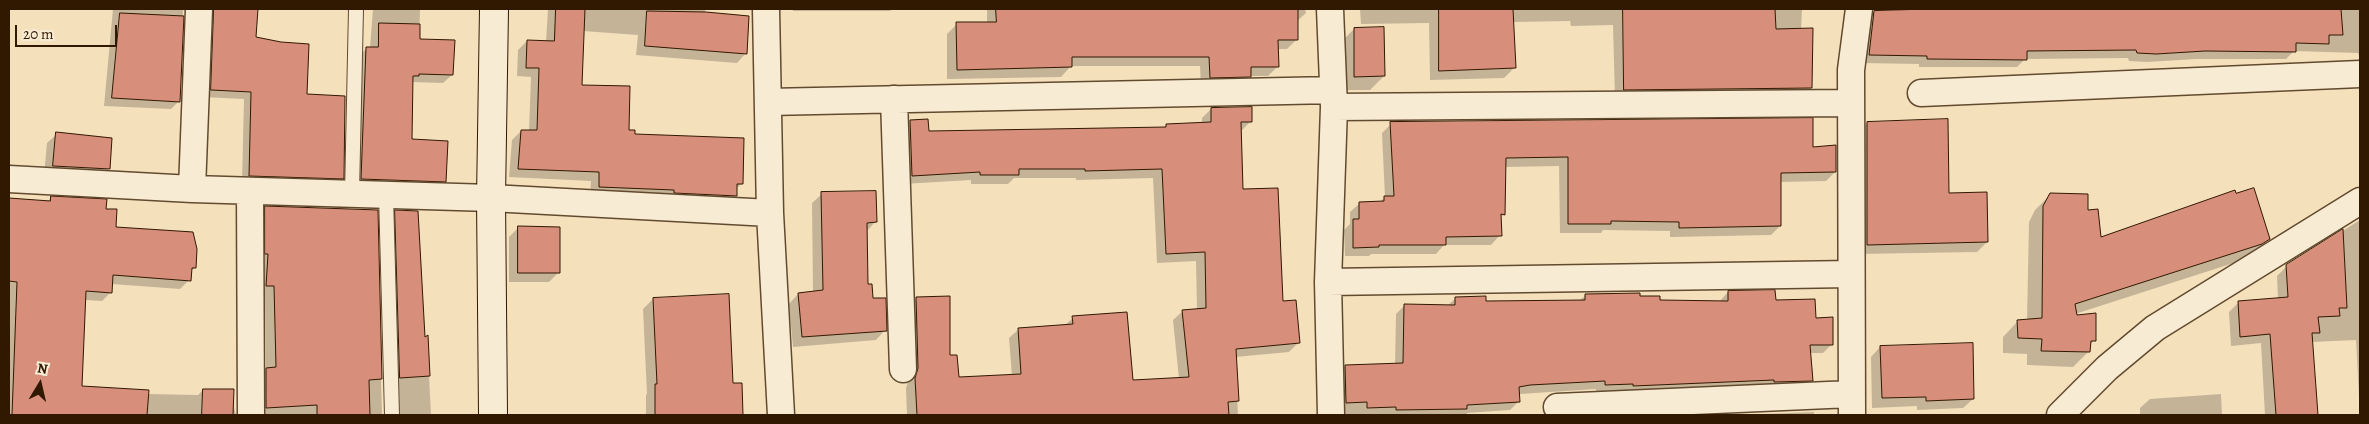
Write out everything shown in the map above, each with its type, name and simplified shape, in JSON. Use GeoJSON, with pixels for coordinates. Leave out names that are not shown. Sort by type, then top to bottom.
{"type":"FeatureCollection","features":[{"type":"Feature","properties":{"kind":"street"},"geometry":{"type":"LineString","coordinates":[[192,189],[199,9]]}},
{"type":"Feature","properties":{"kind":"street"},"geometry":{"type":"LineString","coordinates":[[493,415],[491,198],[494,9]]}},
{"type":"Feature","properties":{"kind":"street"},"geometry":{"type":"LineString","coordinates":[[766,9],[770,213],[781,415]]}},
{"type":"Feature","properties":{"kind":"street"},"geometry":{"type":"LineString","coordinates":[[1330,9],[1334,99],[1328,282],[1330,415]]}},
{"type":"Feature","properties":{"kind":"street"},"geometry":{"type":"LineString","coordinates":[[1557,407],[1851,405],[1851,70],[1859,9]]}},
{"type":"Feature","properties":{"kind":"street"},"geometry":{"type":"LineString","coordinates":[[1921,93],[2360,74]]}},
{"type":"Feature","properties":{"kind":"street"},"geometry":{"type":"LineString","coordinates":[[768,102],[894,99],[1334,99],[1851,104]]}},
{"type":"Feature","properties":{"kind":"street"},"geometry":{"type":"LineString","coordinates":[[894,99],[903,370]]}},
{"type":"Feature","properties":{"kind":"street"},"geometry":{"type":"LineString","coordinates":[[9,179],[192,189],[491,198],[770,213]]}},
{"type":"Feature","properties":{"kind":"street"},"geometry":{"type":"LineString","coordinates":[[250,191],[251,415]]}},
{"type":"Feature","properties":{"kind":"street"},"geometry":{"type":"LineString","coordinates":[[2060,415],[2107,368],[2155,328],[2360,201]]}},
{"type":"Feature","properties":{"kind":"street"},"geometry":{"type":"LineString","coordinates":[[1328,282],[1851,274]]}},
{"type":"Feature","properties":{"kind":"lane"},"geometry":{"type":"LineString","coordinates":[[352,194],[356,9]]}},
{"type":"Feature","properties":{"kind":"lane"},"geometry":{"type":"LineString","coordinates":[[386,195],[392,415]]}},
{"type":"Feature","properties":{"kind":"building"},"geometry":{"type":"Polygon","coordinates":[[[214,9],[258,9],[256,37],[281,42],[309,44],[307,94],[345,96],[344,179],[249,176],[251,92],[211,90],[214,9]]]}},
{"type":"Feature","properties":{"kind":"building"},"geometry":{"type":"Polygon","coordinates":[[[556,9],[585,9],[582,85],[630,86],[629,130],[635,130],[635,134],[744,138],[743,184],[737,184],[737,196],[674,193],[674,190],[599,187],[599,172],[518,169],[521,130],[537,130],[539,68],[526,68],[527,40],[554,41],[556,9]]]}},
{"type":"Feature","properties":{"kind":"building"},"geometry":{"type":"Polygon","coordinates":[[[996,9],[1298,9],[1298,40],[1278,40],[1279,67],[1251,67],[1251,77],[1210,78],[1209,57],[1072,57],[1072,67],[957,70],[956,22],[996,22],[996,9]]]}},
{"type":"Feature","properties":{"kind":"building"},"geometry":{"type":"Polygon","coordinates":[[[1439,9],[1513,9],[1516,68],[1439,71],[1439,9]]]}},
{"type":"Feature","properties":{"kind":"building"},"geometry":{"type":"Polygon","coordinates":[[[1623,9],[1775,9],[1776,29],[1813,28],[1812,88],[1624,90],[1623,9]]]}},
{"type":"Feature","properties":{"kind":"building"},"geometry":{"type":"Polygon","coordinates":[[[1927,9],[2341,9],[2343,35],[2329,35],[2329,44],[2296,43],[2296,52],[2205,51],[2156,54],[2137,53],[2136,50],[2027,51],[2027,60],[1927,59],[1927,56],[1869,55],[1874,11],[1927,9]]]}},
{"type":"Feature","properties":{"kind":"building"},"geometry":{"type":"Polygon","coordinates":[[[647,11],[706,12],[749,16],[747,54],[645,46],[647,11]]]}},
{"type":"Feature","properties":{"kind":"building"},"geometry":{"type":"Polygon","coordinates":[[[120,13],[184,16],[180,102],[112,98],[120,13]]]}},
{"type":"Feature","properties":{"kind":"building"},"geometry":{"type":"Polygon","coordinates":[[[379,23],[420,24],[420,39],[455,40],[453,75],[419,74],[419,76],[413,76],[412,139],[448,141],[446,182],[361,179],[366,47],[378,47],[379,23]]]}},
{"type":"Feature","properties":{"kind":"building"},"geometry":{"type":"Polygon","coordinates":[[[1384,27],[1385,76],[1354,77],[1354,28],[1384,27]]]}},
{"type":"Feature","properties":{"kind":"building"},"geometry":{"type":"Polygon","coordinates":[[[1252,107],[1252,122],[1241,122],[1243,189],[1278,188],[1283,301],[1296,300],[1300,343],[1236,349],[1239,401],[1228,402],[1229,415],[917,415],[915,378],[918,368],[916,297],[950,296],[950,355],[957,355],[959,377],[1021,374],[1018,328],[1073,324],[1072,316],[1127,312],[1133,380],[1189,377],[1182,310],[1206,308],[1205,252],[1166,254],[1162,169],[1085,171],[1085,169],[1019,169],[1019,175],[980,175],[980,172],[912,176],[910,120],[928,119],[929,131],[1166,127],[1166,124],[1211,122],[1211,108],[1252,107]]]}},
{"type":"Feature","properties":{"kind":"building"},"geometry":{"type":"Polygon","coordinates":[[[1813,118],[1813,147],[1836,145],[1836,172],[1781,173],[1781,226],[1679,228],[1679,222],[1611,221],[1611,224],[1568,224],[1568,157],[1506,158],[1505,215],[1501,214],[1502,236],[1446,237],[1446,245],[1379,245],[1379,247],[1353,248],[1353,219],[1359,219],[1359,202],[1384,201],[1384,196],[1394,196],[1390,122],[1813,118]]]}},
{"type":"Feature","properties":{"kind":"building"},"geometry":{"type":"Polygon","coordinates":[[[1948,119],[1949,193],[1987,192],[1988,242],[1867,245],[1867,122],[1948,119]]]}},
{"type":"Feature","properties":{"kind":"building"},"geometry":{"type":"Polygon","coordinates":[[[56,132],[112,138],[110,169],[53,166],[56,132]]]}},
{"type":"Feature","properties":{"kind":"building"},"geometry":{"type":"Polygon","coordinates":[[[2254,188],[2270,239],[2262,244],[2075,304],[2077,315],[2096,313],[2096,341],[2091,341],[2090,352],[2041,351],[2042,339],[2018,338],[2017,320],[2042,318],[2043,206],[2050,193],[2088,194],[2088,210],[2098,209],[2101,237],[2235,190],[2236,193],[2254,188]]]}},
{"type":"Feature","properties":{"kind":"building"},"geometry":{"type":"Polygon","coordinates":[[[876,191],[877,222],[867,223],[868,284],[872,284],[873,298],[886,298],[887,331],[802,337],[798,293],[823,290],[821,192],[876,191]]]}},
{"type":"Feature","properties":{"kind":"building"},"geometry":{"type":"Polygon","coordinates":[[[51,196],[107,199],[106,209],[117,209],[116,227],[193,232],[197,249],[196,268],[192,268],[191,281],[113,275],[112,293],[86,291],[82,386],[149,390],[147,415],[12,415],[17,282],[9,281],[9,198],[50,201],[51,196]]]}},
{"type":"Feature","properties":{"kind":"building"},"geometry":{"type":"Polygon","coordinates":[[[265,206],[378,210],[382,379],[369,380],[370,415],[317,415],[317,405],[266,408],[266,368],[276,367],[274,286],[266,286],[268,254],[265,254],[265,206]]]}},
{"type":"Feature","properties":{"kind":"building"},"geometry":{"type":"Polygon","coordinates":[[[395,210],[418,211],[425,337],[428,335],[430,376],[400,378],[395,210]]]}},
{"type":"Feature","properties":{"kind":"building"},"geometry":{"type":"Polygon","coordinates":[[[518,226],[560,227],[560,273],[518,273],[518,226]]]}},
{"type":"Feature","properties":{"kind":"building"},"geometry":{"type":"Polygon","coordinates":[[[2343,229],[2347,308],[2339,308],[2340,316],[2318,317],[2320,333],[2312,333],[2318,415],[2276,415],[2270,334],[2240,337],[2238,301],[2288,297],[2286,265],[2343,229]]]}},
{"type":"Feature","properties":{"kind":"building"},"geometry":{"type":"Polygon","coordinates":[[[1775,290],[1776,300],[1815,299],[1816,318],[1833,317],[1833,345],[1810,345],[1813,381],[1774,382],[1774,380],[1633,386],[1633,384],[1605,385],[1605,381],[1530,385],[1519,387],[1520,402],[1467,405],[1467,409],[1396,410],[1396,407],[1367,408],[1367,402],[1346,403],[1345,365],[1403,363],[1404,304],[1455,305],[1455,297],[1486,296],[1486,301],[1585,300],[1585,294],[1640,293],[1640,296],[1660,296],[1660,300],[1728,301],[1728,291],[1775,290]]]}},
{"type":"Feature","properties":{"kind":"building"},"geometry":{"type":"Polygon","coordinates":[[[729,294],[733,383],[742,383],[743,415],[655,415],[655,384],[657,384],[653,298],[729,294]]]}},
{"type":"Feature","properties":{"kind":"building"},"geometry":{"type":"Polygon","coordinates":[[[1973,343],[1974,399],[1926,401],[1926,397],[1882,398],[1880,346],[1973,343]]]}},
{"type":"Feature","properties":{"kind":"building"},"geometry":{"type":"Polygon","coordinates":[[[203,389],[234,389],[233,415],[202,415],[203,389]]]}}]}
